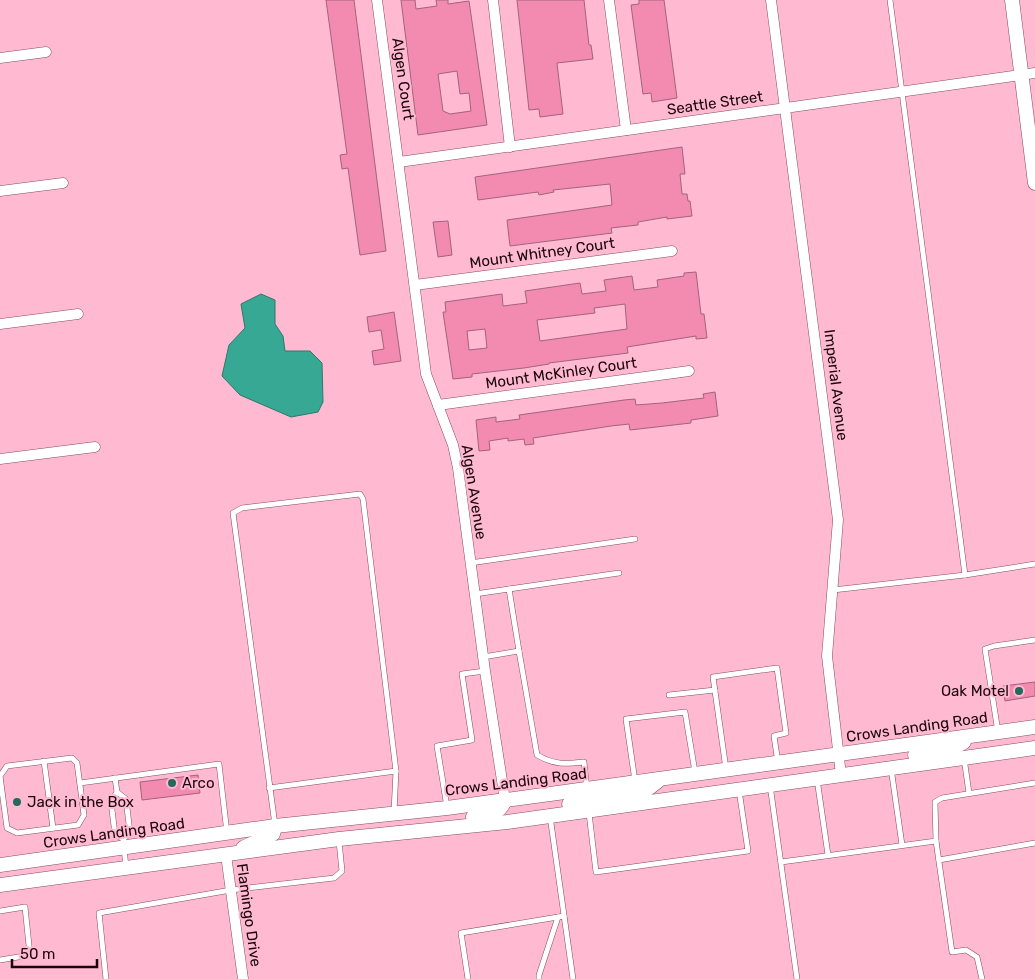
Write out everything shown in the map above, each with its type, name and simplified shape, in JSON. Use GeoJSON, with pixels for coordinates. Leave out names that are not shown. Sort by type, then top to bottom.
{"type":"FeatureCollection","features":[{"type":"Feature","properties":{"kind":"main road"},"geometry":{"type":"LineString","coordinates":[[1012,0],[1035,183]]}},
{"type":"Feature","properties":{"kind":"main road","name":"Crows Landing Road"},"geometry":{"type":"LineString","coordinates":[[0,865],[123,844],[394,812],[447,808],[1035,727]]}},
{"type":"Feature","properties":{"kind":"main road"},"geometry":{"type":"LineString","coordinates":[[891,768],[897,760],[953,748],[978,735]]}},
{"type":"Feature","properties":{"kind":"main road"},"geometry":{"type":"LineString","coordinates":[[0,886],[339,839],[550,816],[1035,748]]}},
{"type":"Feature","properties":{"kind":"main road"},"geometry":{"type":"LineString","coordinates":[[550,816],[564,805],[644,792],[661,780]]}},
{"type":"Feature","properties":{"kind":"main road"},"geometry":{"type":"LineString","coordinates":[[436,829],[444,822],[493,814],[503,807],[505,800]]}},
{"type":"Feature","properties":{"kind":"main road"},"geometry":{"type":"LineString","coordinates":[[230,854],[252,842],[267,838],[273,834],[275,826]]}},
{"type":"Feature","properties":{"kind":"street","name":"Algen Court"},"geometry":{"type":"LineString","coordinates":[[377,0],[398,162]]}},
{"type":"Feature","properties":{"kind":"street"},"geometry":{"type":"LineString","coordinates":[[493,0],[510,147]]}},
{"type":"Feature","properties":{"kind":"street"},"geometry":{"type":"LineString","coordinates":[[609,0],[626,130]]}},
{"type":"Feature","properties":{"kind":"street","name":"Imperial Avenue"},"geometry":{"type":"LineString","coordinates":[[771,0],[838,520],[827,656],[841,775]]}},
{"type":"Feature","properties":{"kind":"street"},"geometry":{"type":"LineString","coordinates":[[0,58],[46,52]]}},
{"type":"Feature","properties":{"kind":"street","name":"Seattle Street"},"geometry":{"type":"LineString","coordinates":[[398,162],[1035,73]]}},
{"type":"Feature","properties":{"kind":"street","name":"Algen Avenue"},"geometry":{"type":"LineString","coordinates":[[398,162],[426,374],[453,445],[458,468],[474,594],[505,800]]}},
{"type":"Feature","properties":{"kind":"street"},"geometry":{"type":"LineString","coordinates":[[0,191],[63,182]]}},
{"type":"Feature","properties":{"kind":"street","name":"Mount Whitney Court"},"geometry":{"type":"LineString","coordinates":[[415,285],[672,251]]}},
{"type":"Feature","properties":{"kind":"street"},"geometry":{"type":"LineString","coordinates":[[0,324],[78,314]]}},
{"type":"Feature","properties":{"kind":"street","name":"Mount McKinley Court"},"geometry":{"type":"LineString","coordinates":[[438,405],[689,371]]}},
{"type":"Feature","properties":{"kind":"street"},"geometry":{"type":"LineString","coordinates":[[0,459],[94,447]]}},
{"type":"Feature","properties":{"kind":"street","name":"Flamingo Drive"},"geometry":{"type":"LineString","coordinates":[[230,854],[231,890],[243,979]]}},
{"type":"Feature","properties":{"kind":"lane"},"geometry":{"type":"LineString","coordinates":[[890,0],[965,575]]}},
{"type":"Feature","properties":{"kind":"lane"},"geometry":{"type":"LineString","coordinates":[[275,826],[233,512],[242,508],[360,494],[363,499],[396,771],[394,812]]}},
{"type":"Feature","properties":{"kind":"lane"},"geometry":{"type":"LineString","coordinates":[[470,563],[635,539]]}},
{"type":"Feature","properties":{"kind":"lane"},"geometry":{"type":"LineString","coordinates":[[833,590],[965,575],[1035,564]]}},
{"type":"Feature","properties":{"kind":"lane"},"geometry":{"type":"LineString","coordinates":[[474,594],[619,573]]}},
{"type":"Feature","properties":{"kind":"lane"},"geometry":{"type":"LineString","coordinates":[[509,589],[537,755],[549,762],[567,764],[584,762],[588,789]]}},
{"type":"Feature","properties":{"kind":"lane"},"geometry":{"type":"LineString","coordinates":[[998,732],[985,649],[1035,640]]}},
{"type":"Feature","properties":{"kind":"lane"},"geometry":{"type":"LineString","coordinates":[[483,657],[519,651]]}},
{"type":"Feature","properties":{"kind":"lane"},"geometry":{"type":"LineString","coordinates":[[726,770],[713,677],[777,668],[786,733],[774,736],[778,763]]}},
{"type":"Feature","properties":{"kind":"lane"},"geometry":{"type":"LineString","coordinates":[[447,808],[437,746],[472,740],[462,674],[485,671]]}},
{"type":"Feature","properties":{"kind":"lane"},"geometry":{"type":"LineString","coordinates":[[669,695],[715,690]]}},
{"type":"Feature","properties":{"kind":"lane"},"geometry":{"type":"LineString","coordinates":[[635,783],[626,719],[685,712],[695,775]]}},
{"type":"Feature","properties":{"kind":"lane"},"geometry":{"type":"LineString","coordinates":[[72,758],[78,763],[84,815],[78,825],[17,833],[7,828],[0,776],[7,766],[44,761],[72,758]]}},
{"type":"Feature","properties":{"kind":"lane"},"geometry":{"type":"LineString","coordinates":[[964,758],[969,793]]}},
{"type":"Feature","properties":{"kind":"lane"},"geometry":{"type":"LineString","coordinates":[[44,761],[53,828]]}},
{"type":"Feature","properties":{"kind":"lane"},"geometry":{"type":"LineString","coordinates":[[80,783],[219,764],[227,833]]}},
{"type":"Feature","properties":{"kind":"lane"},"geometry":{"type":"LineString","coordinates":[[891,768],[902,845]]}},
{"type":"Feature","properties":{"kind":"lane"},"geometry":{"type":"LineString","coordinates":[[269,788],[396,771]]}},
{"type":"Feature","properties":{"kind":"lane"},"geometry":{"type":"LineString","coordinates":[[116,778],[118,792],[126,799],[130,833],[123,844]]}},
{"type":"Feature","properties":{"kind":"lane"},"geometry":{"type":"LineString","coordinates":[[817,778],[828,856]]}},
{"type":"Feature","properties":{"kind":"lane"},"geometry":{"type":"LineString","coordinates":[[982,979],[977,957],[966,950],[952,952],[936,840],[935,802],[942,798],[1035,783]]}},
{"type":"Feature","properties":{"kind":"lane"},"geometry":{"type":"LineString","coordinates":[[770,785],[797,979]]}},
{"type":"Feature","properties":{"kind":"lane"},"geometry":{"type":"LineString","coordinates":[[588,810],[596,872],[748,851],[739,789]]}},
{"type":"Feature","properties":{"kind":"lane"},"geometry":{"type":"LineString","coordinates":[[118,792],[111,802],[115,834],[123,844],[126,868]]}},
{"type":"Feature","properties":{"kind":"lane"},"geometry":{"type":"LineString","coordinates":[[550,816],[561,917],[573,979]]}},
{"type":"Feature","properties":{"kind":"lane"},"geometry":{"type":"LineString","coordinates":[[106,979],[99,913],[231,890],[334,878],[342,871],[339,839]]}},
{"type":"Feature","properties":{"kind":"lane"},"geometry":{"type":"LineString","coordinates":[[780,862],[936,840]]}},
{"type":"Feature","properties":{"kind":"lane"},"geometry":{"type":"LineString","coordinates":[[939,860],[1035,843]]}},
{"type":"Feature","properties":{"kind":"lane"},"geometry":{"type":"LineString","coordinates":[[0,911],[25,907],[30,955],[0,960]]}},
{"type":"Feature","properties":{"kind":"lane"},"geometry":{"type":"LineString","coordinates":[[468,979],[461,933],[561,917]]}},
{"type":"Feature","properties":{"kind":"lane"},"geometry":{"type":"LineString","coordinates":[[540,979],[539,975],[561,917]]}},
{"type":"Feature","properties":{"kind":"shaded area"},"geometry":{"type":"Polygon","coordinates":[[[261,294],[275,300],[275,324],[283,336],[285,351],[310,351],[322,363],[323,402],[318,412],[291,417],[240,395],[222,376],[229,345],[245,328],[241,304],[261,294]]]}},
{"type":"Feature","properties":{"kind":"building"},"geometry":{"type":"Polygon","coordinates":[[[326,0],[354,0],[386,251],[360,255],[348,168],[342,169],[340,155],[347,154],[326,0]]]}},
{"type":"Feature","properties":{"kind":"building"},"geometry":{"type":"Polygon","coordinates":[[[401,0],[415,0],[416,9],[437,6],[436,0],[448,0],[448,4],[469,1],[487,125],[418,135],[401,0]],[[457,71],[438,74],[443,111],[450,114],[471,111],[469,93],[460,94],[457,71]]]}},
{"type":"Feature","properties":{"kind":"building"},"geometry":{"type":"Polygon","coordinates":[[[517,0],[584,0],[589,45],[591,45],[593,59],[557,63],[563,114],[540,117],[539,109],[529,110],[517,0]]]}},
{"type":"Feature","properties":{"kind":"building"},"geometry":{"type":"Polygon","coordinates":[[[639,0],[664,0],[677,98],[652,102],[651,93],[643,94],[631,5],[639,4],[639,0]]]}},
{"type":"Feature","properties":{"kind":"building"},"geometry":{"type":"Polygon","coordinates":[[[682,147],[685,174],[680,174],[682,194],[687,194],[692,216],[667,219],[667,217],[638,222],[638,225],[611,228],[612,233],[510,246],[507,220],[612,205],[610,184],[553,190],[554,192],[539,195],[538,192],[478,200],[475,177],[682,147]]]}},
{"type":"Feature","properties":{"kind":"building"},"geometry":{"type":"Polygon","coordinates":[[[448,221],[452,255],[438,257],[433,222],[448,221]]]}},
{"type":"Feature","properties":{"kind":"building"},"geometry":{"type":"Polygon","coordinates":[[[696,272],[701,314],[704,314],[707,338],[696,339],[696,336],[627,347],[628,353],[472,374],[472,377],[453,379],[443,312],[446,312],[445,302],[502,294],[503,306],[527,303],[525,291],[580,283],[582,294],[606,291],[604,280],[632,276],[634,290],[658,287],[657,280],[684,276],[684,273],[696,272]],[[625,304],[594,308],[595,313],[537,320],[540,341],[627,329],[625,304]],[[485,329],[467,331],[469,350],[487,348],[485,329]]]}},
{"type":"Feature","properties":{"kind":"building"},"geometry":{"type":"Polygon","coordinates":[[[394,312],[401,361],[374,365],[372,351],[384,349],[381,330],[369,332],[367,317],[394,312]]]}},
{"type":"Feature","properties":{"kind":"building"},"geometry":{"type":"Polygon","coordinates":[[[715,392],[718,416],[691,420],[691,423],[630,430],[629,424],[611,426],[533,438],[534,444],[525,445],[524,439],[508,441],[508,438],[489,441],[490,450],[479,451],[476,420],[496,417],[496,422],[520,419],[519,415],[624,400],[635,399],[636,405],[662,403],[704,398],[703,394],[715,392]]]}},
{"type":"Feature","properties":{"kind":"building","name":"Oak Motel"},"geometry":{"type":"Polygon","coordinates":[[[1035,682],[1035,696],[1005,701],[1003,686],[1035,682]]]}},
{"type":"Feature","properties":{"kind":"building"},"geometry":{"type":"Polygon","coordinates":[[[198,775],[200,793],[142,800],[140,782],[198,775]]]}},
{"type":"Feature","properties":{"kind":"place","name":"Oak Motel"},"geometry":{"type":"Point","coordinates":[1019,691]}},
{"type":"Feature","properties":{"kind":"place","name":"Arco"},"geometry":{"type":"Point","coordinates":[172,783]}},
{"type":"Feature","properties":{"kind":"place","name":"Jack in the Box"},"geometry":{"type":"Point","coordinates":[17,802]}}]}
